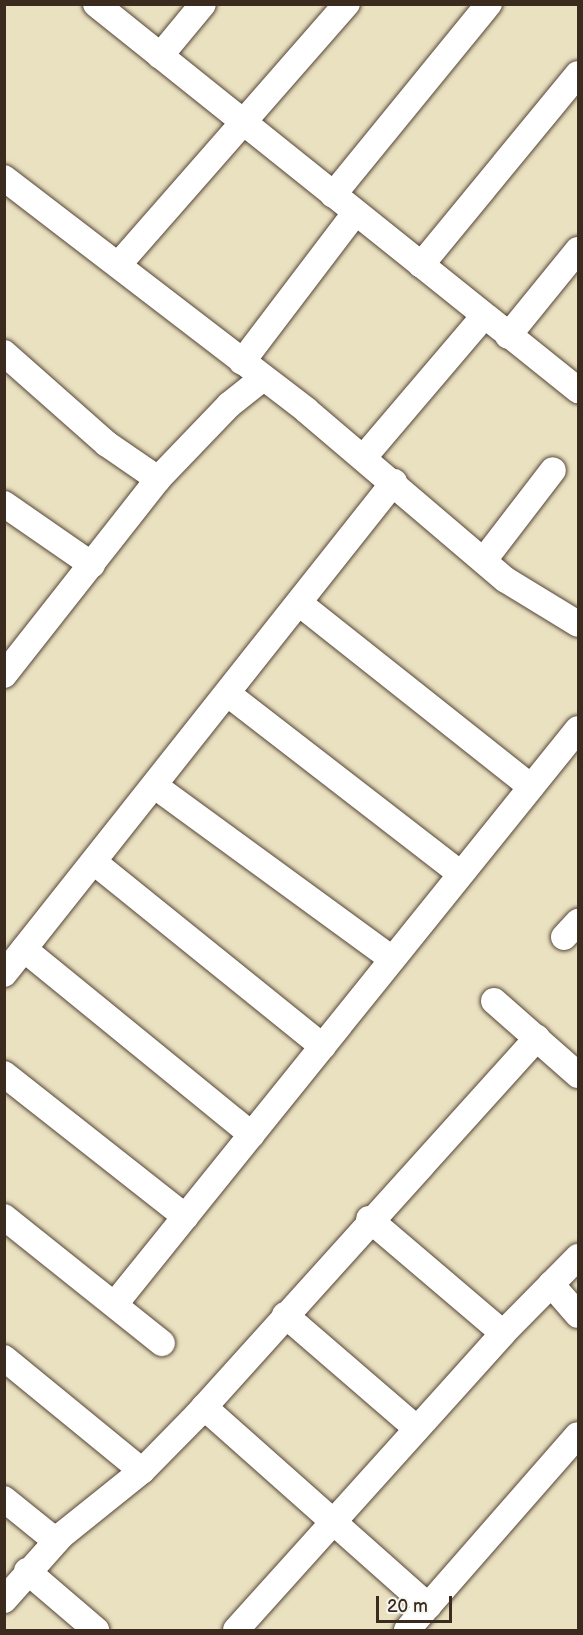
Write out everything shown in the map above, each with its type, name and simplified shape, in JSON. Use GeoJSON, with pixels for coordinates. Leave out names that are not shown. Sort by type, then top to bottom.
{"type":"FeatureCollection","features":[{"type":"Feature","properties":{"kind":"street"},"geometry":{"type":"LineString","coordinates":[[96,4],[508,336],[579,390]]}},
{"type":"Feature","properties":{"kind":"street"},"geometry":{"type":"LineString","coordinates":[[160,56],[203,4]]}},
{"type":"Feature","properties":{"kind":"street"},"geometry":{"type":"LineString","coordinates":[[119,264],[245,125],[347,4]]}},
{"type":"Feature","properties":{"kind":"street"},"geometry":{"type":"LineString","coordinates":[[333,195],[489,4]]}},
{"type":"Feature","properties":{"kind":"street"},"geometry":{"type":"LineString","coordinates":[[421,266],[579,74]]}},
{"type":"Feature","properties":{"kind":"street"},"geometry":{"type":"LineString","coordinates":[[4,178],[119,264],[364,457],[484,560],[579,624]]}},
{"type":"Feature","properties":{"kind":"street"},"geometry":{"type":"LineString","coordinates":[[242,362],[355,213]]}},
{"type":"Feature","properties":{"kind":"street"},"geometry":{"type":"LineString","coordinates":[[508,336],[579,250]]}},
{"type":"Feature","properties":{"kind":"street"},"geometry":{"type":"LineString","coordinates":[[364,457],[484,316]]}},
{"type":"Feature","properties":{"kind":"street"},"geometry":{"type":"LineString","coordinates":[[4,353],[107,444],[158,479]]}},
{"type":"Feature","properties":{"kind":"street"},"geometry":{"type":"LineString","coordinates":[[9,660],[93,565],[158,479],[229,405],[263,378]]}},
{"type":"Feature","properties":{"kind":"street"},"geometry":{"type":"LineString","coordinates":[[484,560],[553,470]]}},
{"type":"Feature","properties":{"kind":"street"},"geometry":{"type":"LineString","coordinates":[[4,974],[394,482]]}},
{"type":"Feature","properties":{"kind":"street"},"geometry":{"type":"LineString","coordinates":[[4,504],[93,565]]}},
{"type":"Feature","properties":{"kind":"street"},"geometry":{"type":"LineString","coordinates":[[299,603],[531,787]]}},
{"type":"Feature","properties":{"kind":"street"},"geometry":{"type":"LineString","coordinates":[[228,693],[460,873]]}},
{"type":"Feature","properties":{"kind":"street"},"geometry":{"type":"LineString","coordinates":[[115,1304],[460,873],[579,729]]}},
{"type":"Feature","properties":{"kind":"street"},"geometry":{"type":"LineString","coordinates":[[155,786],[392,959]]}},
{"type":"Feature","properties":{"kind":"street"},"geometry":{"type":"LineString","coordinates":[[94,862],[323,1047]]}},
{"type":"Feature","properties":{"kind":"street"},"geometry":{"type":"LineString","coordinates":[[24,949],[252,1135]]}},
{"type":"Feature","properties":{"kind":"street"},"geometry":{"type":"LineString","coordinates":[[494,1001],[579,1075]]}},
{"type":"Feature","properties":{"kind":"street"},"geometry":{"type":"LineString","coordinates":[[4,1600],[27,1571],[56,1541],[142,1471],[204,1407],[369,1220],[537,1038]]}},
{"type":"Feature","properties":{"kind":"street"},"geometry":{"type":"LineString","coordinates":[[4,1074],[186,1217]]}},
{"type":"Feature","properties":{"kind":"street"},"geometry":{"type":"LineString","coordinates":[[4,1217],[162,1342]]}},
{"type":"Feature","properties":{"kind":"street"},"geometry":{"type":"LineString","coordinates":[[369,1220],[503,1334]]}},
{"type":"Feature","properties":{"kind":"street"},"geometry":{"type":"LineString","coordinates":[[236,1630],[503,1334],[579,1257]]}},
{"type":"Feature","properties":{"kind":"street"},"geometry":{"type":"LineString","coordinates":[[551,1284],[579,1315]]}},
{"type":"Feature","properties":{"kind":"street"},"geometry":{"type":"LineString","coordinates":[[285,1315],[417,1429]]}},
{"type":"Feature","properties":{"kind":"street"},"geometry":{"type":"LineString","coordinates":[[4,1358],[142,1471]]}},
{"type":"Feature","properties":{"kind":"street"},"geometry":{"type":"LineString","coordinates":[[204,1407],[428,1606]]}},
{"type":"Feature","properties":{"kind":"street"},"geometry":{"type":"LineString","coordinates":[[407,1630],[579,1435]]}},
{"type":"Feature","properties":{"kind":"street"},"geometry":{"type":"LineString","coordinates":[[4,1499],[56,1541]]}},
{"type":"Feature","properties":{"kind":"street"},"geometry":{"type":"LineString","coordinates":[[27,1571],[96,1630]]}}]}
